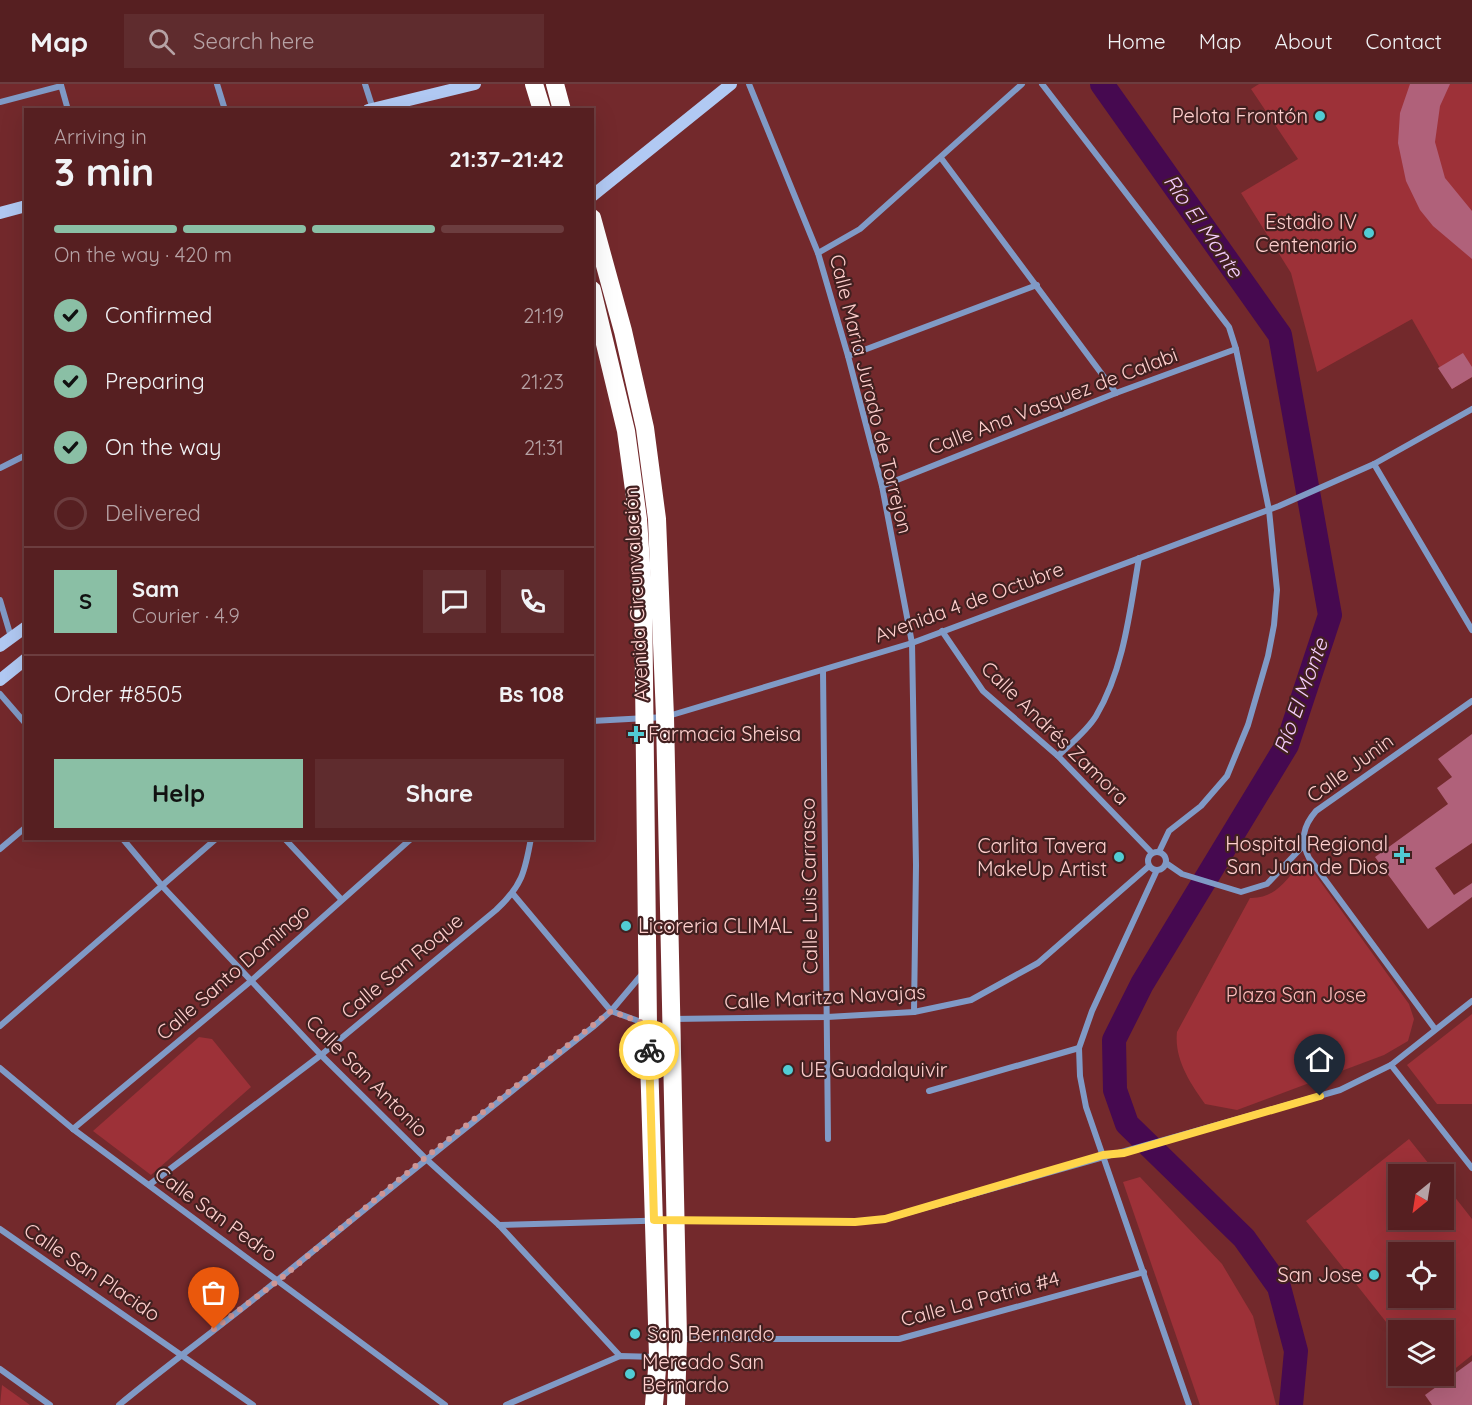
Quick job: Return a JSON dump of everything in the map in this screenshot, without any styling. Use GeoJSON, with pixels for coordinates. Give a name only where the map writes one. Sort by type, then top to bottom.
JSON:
{"type":"FeatureCollection","features":[{"type":"Feature","properties":{"kind":"highway"},"geometry":{"type":"LineString","coordinates":[[534,84],[541,108]]}},
{"type":"Feature","properties":{"kind":"highway"},"geometry":{"type":"LineString","coordinates":[[555,84],[561,108]]}},
{"type":"Feature","properties":{"kind":"highway","name":"Avenida Circunvalación"},"geometry":{"type":"LineString","coordinates":[[594,225],[623,330],[645,428],[657,519],[665,717],[676,1220],[678,1339],[676,1405]]}},
{"type":"Feature","properties":{"kind":"highway","name":"Avenida Circunvalación"},"geometry":{"type":"LineString","coordinates":[[594,298],[626,431],[638,519],[645,719],[648,1025],[658,1357],[654,1405]]}},
{"type":"Feature","properties":{"kind":"street"},"geometry":{"type":"LineString","coordinates":[[217,84],[224,108]]}},
{"type":"Feature","properties":{"kind":"street"},"geometry":{"type":"LineString","coordinates":[[365,84],[371,108]]}},
{"type":"Feature","properties":{"kind":"street"},"geometry":{"type":"LineString","coordinates":[[375,108],[475,84]]}},
{"type":"Feature","properties":{"kind":"street"},"geometry":{"type":"LineString","coordinates":[[594,194],[731,84]]}},
{"type":"Feature","properties":{"kind":"street","name":"Calle Maria Jurado de Torrejon"},"geometry":{"type":"LineString","coordinates":[[749,84],[818,253],[882,486],[912,643],[916,865],[914,1012]]}},
{"type":"Feature","properties":{"kind":"street"},"geometry":{"type":"LineString","coordinates":[[818,253],[860,229],[1022,84]]}},
{"type":"Feature","properties":{"kind":"street"},"geometry":{"type":"LineString","coordinates":[[1042,84],[1229,327],[1236,349],[1269,510],[1277,590],[1274,625],[1268,656],[1248,725],[1227,776],[1201,806],[1169,831],[1156,853],[1147,861],[1149,866],[1157,870]]}},
{"type":"Feature","properties":{"kind":"street"},"geometry":{"type":"LineString","coordinates":[[0,102],[61,85],[67,108]]}},
{"type":"Feature","properties":{"kind":"street"},"geometry":{"type":"LineString","coordinates":[[941,158],[1116,393]]}},
{"type":"Feature","properties":{"kind":"street"},"geometry":{"type":"LineString","coordinates":[[0,213],[24,207]]}},
{"type":"Feature","properties":{"kind":"street"},"geometry":{"type":"LineString","coordinates":[[848,356],[1037,285]]}},
{"type":"Feature","properties":{"kind":"street","name":"Calle Ana Vasquez de Calabi"},"geometry":{"type":"LineString","coordinates":[[882,486],[1116,393],[1236,349]]}},
{"type":"Feature","properties":{"kind":"street","name":"Avenida 4 de Octubre"},"geometry":{"type":"LineString","coordinates":[[665,717],[912,643],[1269,510],[1374,464],[1472,409]]}},
{"type":"Feature","properties":{"kind":"street"},"geometry":{"type":"LineString","coordinates":[[0,468],[24,455]]}},
{"type":"Feature","properties":{"kind":"street"},"geometry":{"type":"LineString","coordinates":[[1374,464],[1472,630]]}},
{"type":"Feature","properties":{"kind":"street"},"geometry":{"type":"LineString","coordinates":[[1058,756],[1095,718],[1102,705],[1124,640],[1139,558]]}},
{"type":"Feature","properties":{"kind":"street"},"geometry":{"type":"LineString","coordinates":[[0,600],[11,638]]}},
{"type":"Feature","properties":{"kind":"street"},"geometry":{"type":"LineString","coordinates":[[0,646],[24,628]]}},
{"type":"Feature","properties":{"kind":"street","name":"Calle Andrés Zamora"},"geometry":{"type":"LineString","coordinates":[[942,631],[982,691],[1058,756],[1156,853]]}},
{"type":"Feature","properties":{"kind":"street"},"geometry":{"type":"LineString","coordinates":[[0,680],[24,661]]}},
{"type":"Feature","properties":{"kind":"street","name":"Calle Luis Carrasco"},"geometry":{"type":"LineString","coordinates":[[823,670],[828,1139]]}},
{"type":"Feature","properties":{"kind":"street"},"geometry":{"type":"LineString","coordinates":[[0,694],[24,722]]}},
{"type":"Feature","properties":{"kind":"street","name":"Calle Junin"},"geometry":{"type":"LineString","coordinates":[[1303,846],[1304,830],[1316,811],[1472,701]]}},
{"type":"Feature","properties":{"kind":"street"},"geometry":{"type":"LineString","coordinates":[[594,721],[665,717]]}},
{"type":"Feature","properties":{"kind":"street"},"geometry":{"type":"LineString","coordinates":[[0,849],[24,829]]}},
{"type":"Feature","properties":{"kind":"street","name":"Calle San Antonio"},"geometry":{"type":"LineString","coordinates":[[124,840],[163,887],[321,1055],[425,1158],[499,1225],[620,1356]]}},
{"type":"Feature","properties":{"kind":"street"},"geometry":{"type":"LineString","coordinates":[[0,1026],[215,840]]}},
{"type":"Feature","properties":{"kind":"street"},"geometry":{"type":"LineString","coordinates":[[286,840],[341,899]]}},
{"type":"Feature","properties":{"kind":"street","name":"Calle Santo Domingo"},"geometry":{"type":"LineString","coordinates":[[73,1129],[251,981],[410,840]]}},
{"type":"Feature","properties":{"kind":"street","name":"Calle San Roque"},"geometry":{"type":"LineString","coordinates":[[149,1185],[321,1055],[513,894],[525,873],[531,840]]}},
{"type":"Feature","properties":{"kind":"street"},"geometry":{"type":"LineString","coordinates":[[1156,853],[1165,857],[1166,863],[1182,874],[1241,892],[1267,884],[1303,846],[1309,858],[1435,1029]]}},
{"type":"Feature","properties":{"kind":"street"},"geometry":{"type":"LineString","coordinates":[[1166,863],[1157,870],[1092,1011],[1079,1048],[1080,1076],[1086,1107],[1189,1405]]}},
{"type":"Feature","properties":{"kind":"street","name":"Calle Maritza Navajas"},"geometry":{"type":"LineString","coordinates":[[671,1019],[827,1017],[914,1012],[971,1000],[1038,963],[1149,866]]}},
{"type":"Feature","properties":{"kind":"street"},"geometry":{"type":"LineString","coordinates":[[513,894],[611,1011],[648,1025]]}},
{"type":"Feature","properties":{"kind":"street"},"geometry":{"type":"LineString","coordinates":[[119,1405],[181,1353],[279,1280],[425,1158],[611,1011],[647,968]]}},
{"type":"Feature","properties":{"kind":"street"},"geometry":{"type":"LineString","coordinates":[[499,1225],[654,1220],[855,1222],[885,1219],[1103,1155],[1124,1153],[1340,1090],[1391,1065],[1472,1001]]}},
{"type":"Feature","properties":{"kind":"street"},"geometry":{"type":"LineString","coordinates":[[929,1091],[1079,1048]]}},
{"type":"Feature","properties":{"kind":"street"},"geometry":{"type":"LineString","coordinates":[[1391,1065],[1472,1168]]}},
{"type":"Feature","properties":{"kind":"street","name":"Calle San Pedro"},"geometry":{"type":"LineString","coordinates":[[0,1068],[73,1129],[445,1405]]}},
{"type":"Feature","properties":{"kind":"street","name":"Calle San Placido"},"geometry":{"type":"LineString","coordinates":[[0,1230],[181,1353],[253,1405]]}},
{"type":"Feature","properties":{"kind":"street","name":"Calle La Patria #4"},"geometry":{"type":"LineString","coordinates":[[678,1339],[899,1339],[1144,1272]]}},
{"type":"Feature","properties":{"kind":"street"},"geometry":{"type":"LineString","coordinates":[[506,1405],[620,1356],[658,1357]]}},
{"type":"Feature","properties":{"kind":"street"},"geometry":{"type":"LineString","coordinates":[[0,1369],[50,1405]]}},
{"type":"Feature","properties":{"kind":"green space","name":"Estadio IV Centenario"},"geometry":{"type":"Polygon","coordinates":[[[1259,84],[1472,84],[1472,377],[1452,389],[1412,319],[1317,372],[1291,273],[1241,193],[1298,159],[1251,89],[1259,84]]]}},
{"type":"Feature","properties":{"kind":"green space","name":"Plaza San Jose"},"geometry":{"type":"Polygon","coordinates":[[[1304,859],[1409,1004],[1414,1019],[1408,1041],[1384,1055],[1237,1110],[1205,1104],[1181,1061],[1177,1032],[1250,898],[1268,895],[1275,891],[1304,859]]]}},
{"type":"Feature","properties":{"kind":"green space"},"geometry":{"type":"Polygon","coordinates":[[[1472,1014],[1472,1104],[1437,1104],[1407,1065],[1472,1014]]]}},
{"type":"Feature","properties":{"kind":"green space"},"geometry":{"type":"Polygon","coordinates":[[[199,1037],[212,1039],[251,1087],[151,1175],[93,1131],[199,1037]]]}},
{"type":"Feature","properties":{"kind":"green space","name":"San Jose"},"geometry":{"type":"Polygon","coordinates":[[[1409,1139],[1429,1164],[1388,1164],[1388,1230],[1454,1230],[1454,1196],[1472,1219],[1472,1355],[1454,1370],[1454,1320],[1388,1320],[1388,1324],[1306,1221],[1409,1139]]]}},
{"type":"Feature","properties":{"kind":"green space"},"geometry":{"type":"Polygon","coordinates":[[[1140,1177],[1222,1264],[1253,1316],[1276,1405],[1200,1405],[1123,1182],[1140,1177]]]}},
{"type":"Feature","properties":{"kind":"green space"},"geometry":{"type":"Polygon","coordinates":[[[2,1385],[30,1405],[0,1405],[2,1385]]]}},
{"type":"Feature","properties":{"kind":"building"},"geometry":{"type":"Polygon","coordinates":[[[1410,84],[1450,84],[1440,106],[1435,142],[1445,178],[1472,211],[1472,259],[1433,226],[1420,210],[1406,181],[1398,143],[1400,113],[1410,84]]]}},
{"type":"Feature","properties":{"kind":"building"},"geometry":{"type":"Polygon","coordinates":[[[1463,353],[1472,367],[1472,377],[1452,389],[1438,368],[1463,353]]]}},
{"type":"Feature","properties":{"kind":"building"},"geometry":{"type":"Polygon","coordinates":[[[1472,734],[1472,843],[1435,868],[1454,895],[1472,883],[1472,897],[1428,929],[1375,857],[1448,804],[1437,788],[1452,777],[1438,759],[1472,734]]]}},
{"type":"Feature","properties":{"kind":"building"},"geometry":{"type":"Polygon","coordinates":[[[1472,1361],[1472,1405],[1432,1405],[1425,1395],[1437,1386],[1454,1386],[1454,1374],[1472,1361]]]}},
{"type":"Feature","properties":{"kind":"waterway","name":"Río El Monte"},"geometry":{"type":"LineString","coordinates":[[1102,84],[1280,335],[1330,615],[1287,745],[1142,984],[1114,1040],[1115,1090],[1127,1124],[1244,1238],[1279,1287],[1296,1351],[1291,1405]]}},
{"type":"Feature","properties":{"kind":"way so far"},"geometry":{"type":"LineString","coordinates":[[214,1329],[279,1280],[425,1158],[611,1011],[648,1025],[649,1050]]}},
{"type":"Feature","properties":{"kind":"place","name":"Pelota Frontón"},"geometry":{"type":"Point","coordinates":[1320,116]}},
{"type":"Feature","properties":{"kind":"place","name":"Estadio IV Centenario"},"geometry":{"type":"Point","coordinates":[1369,233]}},
{"type":"Feature","properties":{"kind":"place","name":"Farmacia Sheisa"},"geometry":{"type":"Point","coordinates":[636,734]}},
{"type":"Feature","properties":{"kind":"place","name":"Hospital Regional San Juan de Dios"},"geometry":{"type":"Point","coordinates":[1402,855]}},
{"type":"Feature","properties":{"kind":"place","name":"Carlita Tavera MakeUp Artist"},"geometry":{"type":"Point","coordinates":[1119,857]}},
{"type":"Feature","properties":{"kind":"place","name":"Licoreria CLIMAL"},"geometry":{"type":"Point","coordinates":[626,926]}},
{"type":"Feature","properties":{"kind":"place","name":"UE Guadalquivir"},"geometry":{"type":"Point","coordinates":[788,1070]}},
{"type":"Feature","properties":{"kind":"place","name":"San Jose"},"geometry":{"type":"Point","coordinates":[1374,1275]}},
{"type":"Feature","properties":{"kind":"place","name":"San Bernardo"},"geometry":{"type":"Point","coordinates":[635,1334]}},
{"type":"Feature","properties":{"kind":"place","name":"Mercado San Bernardo"},"geometry":{"type":"Point","coordinates":[630,1374]}},
{"type":"Feature","properties":{"kind":"route"},"geometry":{"type":"LineString","coordinates":[[649,1050],[654,1220],[855,1222],[885,1219],[1103,1155],[1124,1153],[1320,1096]]}}]}
